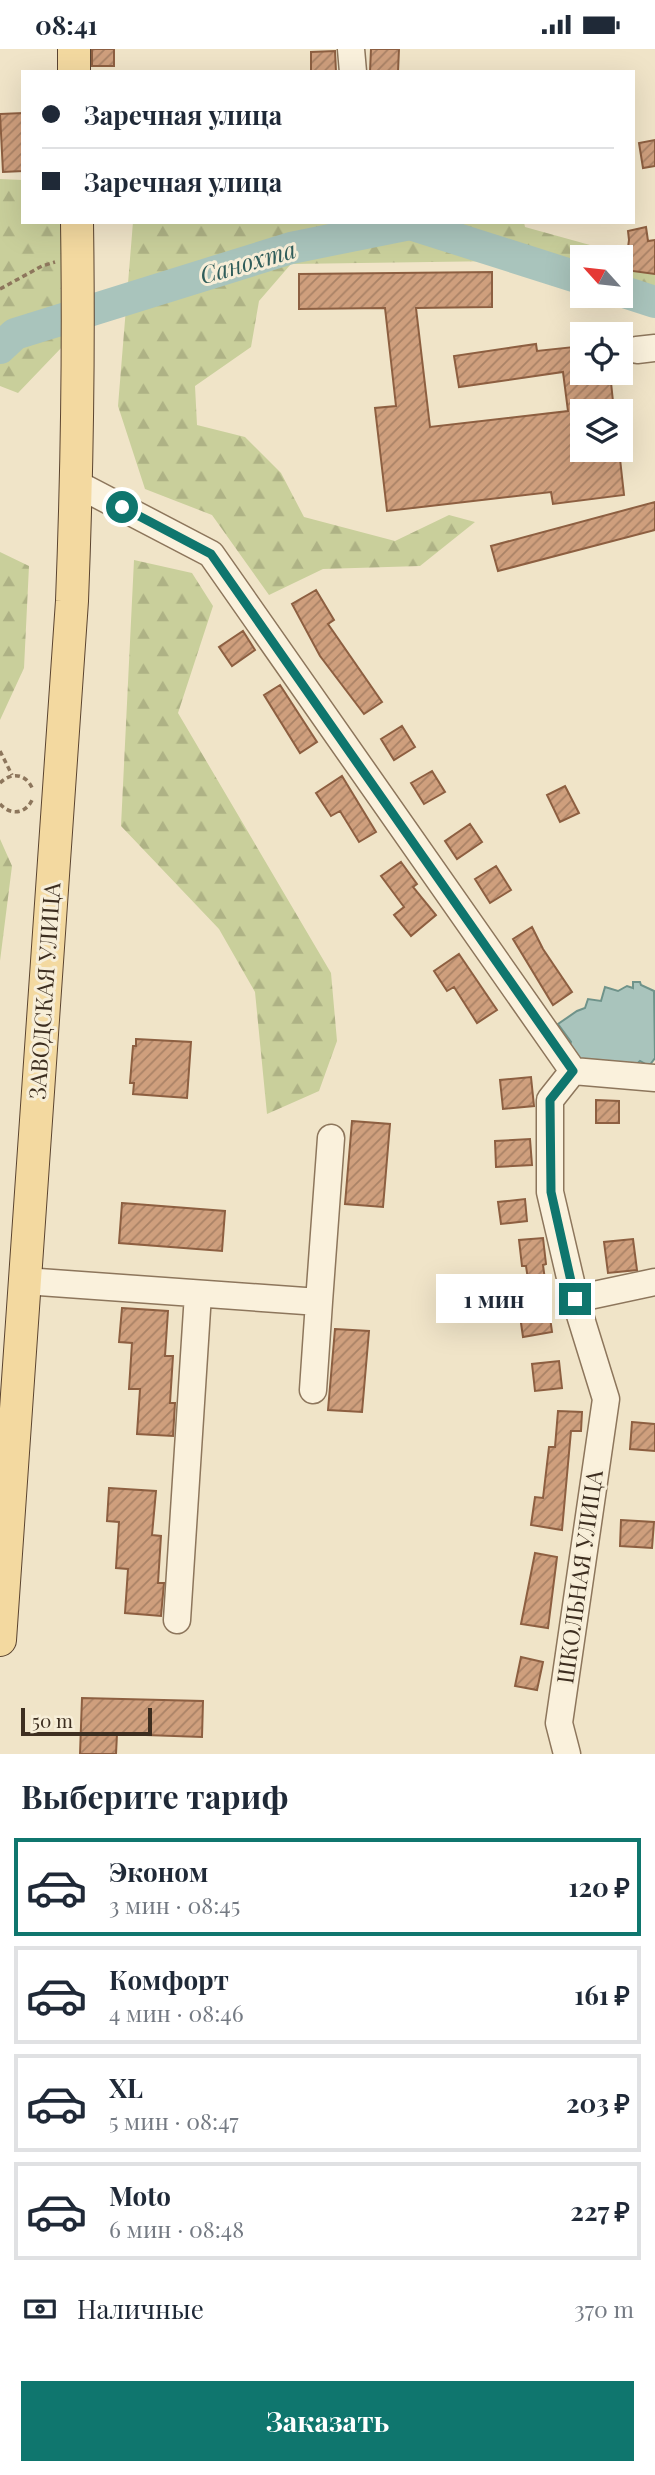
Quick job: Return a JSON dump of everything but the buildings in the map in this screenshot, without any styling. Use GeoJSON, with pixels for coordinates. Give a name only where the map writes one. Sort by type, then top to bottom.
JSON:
{"type":"FeatureCollection","features":[{"type":"Feature","properties":{"kind":"main road"},"geometry":{"type":"LineString","coordinates":[[74,49],[74,70]]}},
{"type":"Feature","properties":{"kind":"main road","name":"ЗАВОДСКАЯ УЛИЦА"},"geometry":{"type":"LineString","coordinates":[[1,1622],[4,1528],[25,1282],[71,614],[77,484],[77,224]]}},
{"type":"Feature","properties":{"kind":"street"},"geometry":{"type":"LineString","coordinates":[[351,49],[353,70]]}},
{"type":"Feature","properties":{"kind":"street"},"geometry":{"type":"LineString","coordinates":[[77,484],[211,554],[573,1071]]}},
{"type":"Feature","properties":{"kind":"street"},"geometry":{"type":"LineString","coordinates":[[573,1071],[655,1078]]}},
{"type":"Feature","properties":{"kind":"street"},"geometry":{"type":"LineString","coordinates":[[573,1071],[550,1100],[550,1178],[575,1299],[655,1282]]}},
{"type":"Feature","properties":{"kind":"street"},"geometry":{"type":"LineString","coordinates":[[313,1390],[331,1138]]}},
{"type":"Feature","properties":{"kind":"street"},"geometry":{"type":"LineString","coordinates":[[25,1282],[319,1302]]}},
{"type":"Feature","properties":{"kind":"street"},"geometry":{"type":"LineString","coordinates":[[177,1620],[198,1294]]}},
{"type":"Feature","properties":{"kind":"street","name":"ШКОЛЬНАЯ УЛИЦА"},"geometry":{"type":"LineString","coordinates":[[567,1754],[559,1723],[606,1399],[575,1299]]}},
{"type":"Feature","properties":{"kind":"path"},"geometry":{"type":"LineString","coordinates":[[0,289],[42,266],[78,263]]}},
{"type":"Feature","properties":{"kind":"path"},"geometry":{"type":"LineString","coordinates":[[0,751],[12,775]]}},
{"type":"Feature","properties":{"kind":"path"},"geometry":{"type":"LineString","coordinates":[[0,783],[12,775],[24,777],[32,787],[33,799],[26,809],[20,812],[8,811],[0,804]]}},
{"type":"Feature","properties":{"kind":"green space"},"geometry":{"type":"Polygon","coordinates":[[[0,179],[21,180],[21,224],[66,224],[63,346],[18,393],[0,386],[0,179]]]}},
{"type":"Feature","properties":{"kind":"green space"},"geometry":{"type":"Polygon","coordinates":[[[133,224],[524,224],[525,227],[590,245],[570,245],[570,284],[500,261],[291,264],[259,301],[251,347],[195,386],[197,425],[245,437],[281,473],[304,517],[395,541],[449,515],[475,522],[420,566],[323,569],[269,595],[212,515],[145,489],[118,406],[133,224]]]}},
{"type":"Feature","properties":{"kind":"green space"},"geometry":{"type":"Polygon","coordinates":[[[634,257],[655,263],[655,311],[634,304],[634,257]]]}},
{"type":"Feature","properties":{"kind":"green space"},"geometry":{"type":"Polygon","coordinates":[[[0,552],[29,566],[24,668],[0,720],[0,552]]]}},
{"type":"Feature","properties":{"kind":"green space"},"geometry":{"type":"Polygon","coordinates":[[[134,560],[192,573],[213,606],[178,713],[331,973],[337,1041],[319,1091],[267,1114],[255,992],[219,929],[121,826],[134,560]]]}},
{"type":"Feature","properties":{"kind":"green space"},"geometry":{"type":"Polygon","coordinates":[[[0,839],[12,866],[0,961],[0,839]]]}},
{"type":"Feature","properties":{"kind":"water"},"geometry":{"type":"Polygon","coordinates":[[[633,982],[640,982],[654,991],[655,1058],[649,1066],[640,1061],[632,1068],[581,1066],[568,1049],[571,1042],[558,1024],[585,1008],[588,999],[601,1001],[605,987],[618,991],[627,986],[633,988],[633,982]]]}},
{"type":"Feature","properties":{"kind":"waterway","name":"Санохта"},"geometry":{"type":"LineString","coordinates":[[0,348],[15,334],[291,248],[410,224],[570,275]]}},
{"type":"Feature","properties":{"kind":"waterway","name":"Санохта"},"geometry":{"type":"LineString","coordinates":[[634,295],[655,302]]}},
{"type":"Feature","properties":{"kind":"route"},"geometry":{"type":"LineString","coordinates":[[122,507],[211,554],[573,1071],[550,1100],[551,1192],[575,1299]]}}]}
